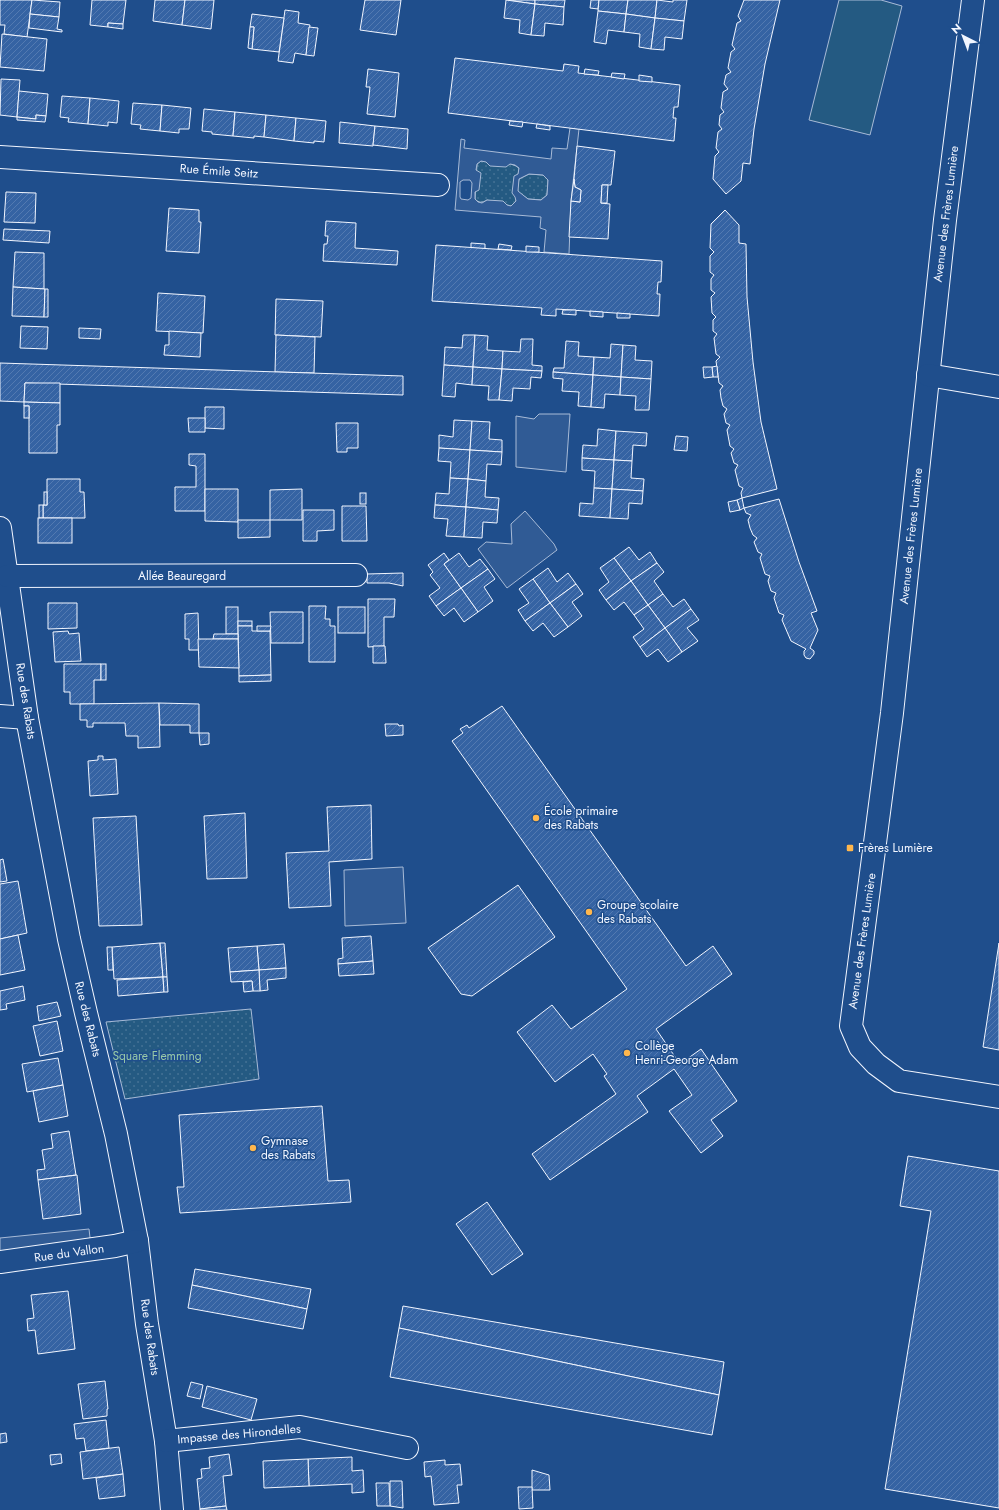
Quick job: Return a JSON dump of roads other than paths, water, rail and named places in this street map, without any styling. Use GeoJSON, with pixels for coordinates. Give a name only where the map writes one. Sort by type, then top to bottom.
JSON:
{"type":"FeatureCollection","features":[{"type":"Feature","properties":{"kind":"street","name":"Avenue des Frères Lumière"},"geometry":{"type":"LineString","coordinates":[[973,0],[945,220],[892,713],[851,1026],[860,1047],[876,1064],[899,1081],[999,1096]]}},
{"type":"Feature","properties":{"kind":"street","name":"Rue Émile Seitz"},"geometry":{"type":"LineString","coordinates":[[0,157],[438,185]]}},
{"type":"Feature","properties":{"kind":"street"},"geometry":{"type":"LineString","coordinates":[[928,376],[999,387]]}},
{"type":"Feature","properties":{"kind":"street","name":"Rue des Rabats"},"geometry":{"type":"LineString","coordinates":[[0,528],[27,718],[69,939],[116,1134],[137,1241],[147,1324],[166,1441],[172,1510]]}},
{"type":"Feature","properties":{"kind":"street","name":"Allée Beauregard"},"geometry":{"type":"LineString","coordinates":[[7,576],[356,575]]}},
{"type":"Feature","properties":{"kind":"street"},"geometry":{"type":"LineString","coordinates":[[0,716],[27,718]]}},
{"type":"Feature","properties":{"kind":"street","name":"Rue du Vallon"},"geometry":{"type":"LineString","coordinates":[[0,1262],[115,1246],[137,1241]]}},
{"type":"Feature","properties":{"kind":"street","name":"Impasse des Hirondelles"},"geometry":{"type":"LineString","coordinates":[[166,1441],[300,1427],[407,1448]]}},
{"type":"Feature","properties":{"kind":"place","name":"École primaire des Rabats"},"geometry":{"type":"Point","coordinates":[536,818]}},
{"type":"Feature","properties":{"kind":"place","name":"Frères Lumière"},"geometry":{"type":"Point","coordinates":[850,848]}},
{"type":"Feature","properties":{"kind":"place","name":"Groupe scolaire des Rabats"},"geometry":{"type":"Point","coordinates":[589,912]}},
{"type":"Feature","properties":{"kind":"place","name":"Collège Henri-George Adam"},"geometry":{"type":"Point","coordinates":[627,1053]}},
{"type":"Feature","properties":{"kind":"place","name":"Gymnase des Rabats"},"geometry":{"type":"Point","coordinates":[253,1148]}},
{"type":"Feature","properties":{"kind":"park label","name":"Square Flemming"},"geometry":{"type":"Point","coordinates":[157,1056]}}]}
